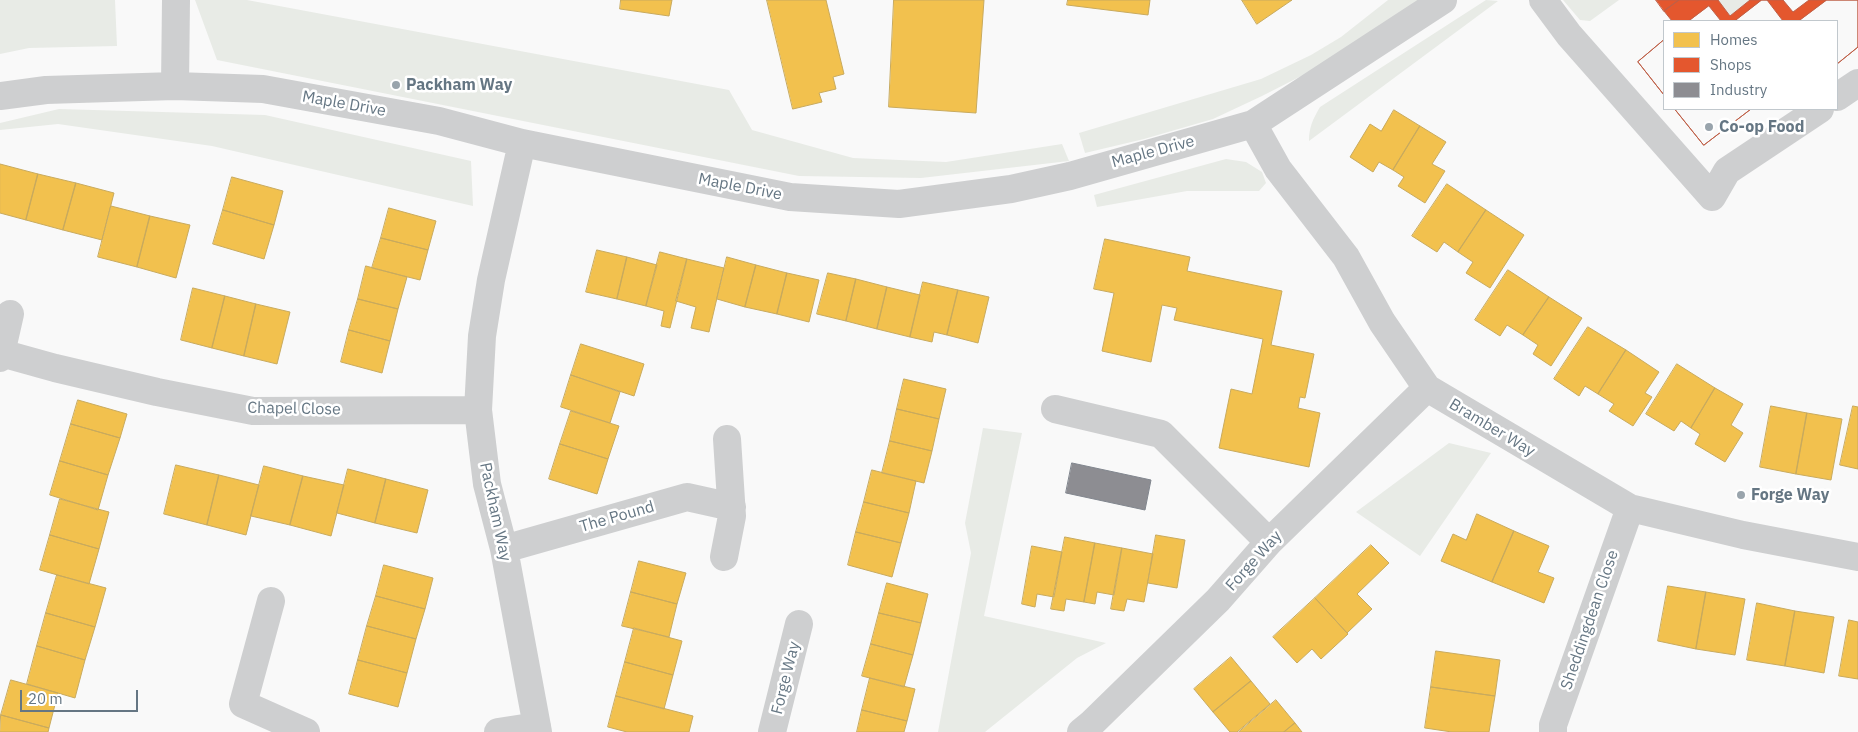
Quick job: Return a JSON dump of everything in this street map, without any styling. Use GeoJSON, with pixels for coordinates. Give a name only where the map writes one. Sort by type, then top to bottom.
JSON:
{"type":"FeatureCollection","features":[{"type":"Feature","properties":{"kind":"street"},"geometry":{"type":"LineString","coordinates":[[175,86],[176,0]]}},
{"type":"Feature","properties":{"kind":"street","name":"Maple Drive"},"geometry":{"type":"LineString","coordinates":[[0,96],[46,90],[175,86],[263,89],[439,120],[522,143],[790,197],[899,204],[1011,189],[1253,124],[1444,0]]}},
{"type":"Feature","properties":{"kind":"street"},"geometry":{"type":"LineString","coordinates":[[1543,0],[1569,35],[1712,197],[1727,171],[1818,110]]}},
{"type":"Feature","properties":{"kind":"street"},"geometry":{"type":"LineString","coordinates":[[1838,97],[1858,83]]}},
{"type":"Feature","properties":{"kind":"street","name":"Bramber Way"},"geometry":{"type":"LineString","coordinates":[[1253,124],[1278,169],[1346,258],[1382,322],[1427,388],[1630,508],[1743,535],[1858,556]]}},
{"type":"Feature","properties":{"kind":"street","name":"Packham Way"},"geometry":{"type":"LineString","coordinates":[[522,143],[491,280],[482,336],[478,410],[487,484],[504,549],[538,729]]}},
{"type":"Feature","properties":{"kind":"street"},"geometry":{"type":"LineString","coordinates":[[1,356],[10,314]]}},
{"type":"Feature","properties":{"kind":"street","name":"Chapel Close"},"geometry":{"type":"LineString","coordinates":[[1,356],[166,394],[253,411],[478,410]]}},
{"type":"Feature","properties":{"kind":"street","name":"Forge Way"},"geometry":{"type":"LineString","coordinates":[[1090,729],[1218,600],[1269,542],[1427,388]]}},
{"type":"Feature","properties":{"kind":"street"},"geometry":{"type":"LineString","coordinates":[[1055,409],[1160,434],[1269,542]]}},
{"type":"Feature","properties":{"kind":"street"},"geometry":{"type":"LineString","coordinates":[[724,557],[732,516],[726,439]]}},
{"type":"Feature","properties":{"kind":"street","name":"The Pound"},"geometry":{"type":"LineString","coordinates":[[504,549],[687,497],[732,507]]}},
{"type":"Feature","properties":{"kind":"street","name":"Sheddingdean Close"},"geometry":{"type":"LineString","coordinates":[[1553,732],[1553,725],[1630,508]]}},
{"type":"Feature","properties":{"kind":"street"},"geometry":{"type":"LineString","coordinates":[[271,601],[243,704],[306,732]]}},
{"type":"Feature","properties":{"kind":"street","name":"Forge Way"},"geometry":{"type":"LineString","coordinates":[[772,732],[799,624]]}},
{"type":"Feature","properties":{"kind":"street"},"geometry":{"type":"LineString","coordinates":[[498,732],[538,729]]}},
{"type":"Feature","properties":{"kind":"shaded area"},"geometry":{"type":"Polygon","coordinates":[[[0,0],[115,0],[117,46],[29,48],[0,54],[0,0]]]}},
{"type":"Feature","properties":{"kind":"shaded area"},"geometry":{"type":"Polygon","coordinates":[[[195,0],[247,0],[729,90],[752,130],[853,158],[946,162],[1062,144],[1069,161],[921,178],[799,176],[217,60],[195,0]]]}},
{"type":"Feature","properties":{"kind":"shaded area"},"geometry":{"type":"Polygon","coordinates":[[[1388,0],[1422,0],[1319,67],[1213,119],[1144,139],[1085,153],[1079,133],[1261,79],[1311,55],[1341,37],[1388,0]]]}},
{"type":"Feature","properties":{"kind":"shaded area"},"geometry":{"type":"Polygon","coordinates":[[[1486,0],[1498,1],[1309,141],[1312,123],[1320,107],[1486,0]]]}},
{"type":"Feature","properties":{"kind":"shaded area"},"geometry":{"type":"Polygon","coordinates":[[[1563,0],[1619,0],[1590,21],[1580,20],[1563,0]]]}},
{"type":"Feature","properties":{"kind":"shaded area"},"geometry":{"type":"Polygon","coordinates":[[[1718,0],[1750,0],[1730,16],[1718,0]]]}},
{"type":"Feature","properties":{"kind":"shaded area"},"geometry":{"type":"Polygon","coordinates":[[[59,109],[265,115],[471,161],[473,206],[212,146],[58,124],[0,130],[0,123],[59,109]]]}},
{"type":"Feature","properties":{"kind":"shaded area"},"geometry":{"type":"Polygon","coordinates":[[[1226,159],[1246,162],[1262,172],[1266,183],[1259,191],[1187,191],[1097,207],[1094,195],[1226,159]]]}},
{"type":"Feature","properties":{"kind":"shaded area"},"geometry":{"type":"Polygon","coordinates":[[[983,428],[1022,433],[984,616],[1106,643],[1077,658],[985,732],[938,732],[971,553],[965,523],[983,428]]]}},
{"type":"Feature","properties":{"kind":"shaded area"},"geometry":{"type":"Polygon","coordinates":[[[1449,443],[1491,453],[1420,556],[1356,512],[1449,443]]]}},
{"type":"Feature","properties":{"kind":"building: Homes"},"geometry":{"type":"Polygon","coordinates":[[[621,0],[672,0],[669,16],[620,9],[621,0]]]}},
{"type":"Feature","properties":{"kind":"building: Homes"},"geometry":{"type":"Polygon","coordinates":[[[767,0],[826,0],[844,74],[833,77],[836,89],[819,93],[822,102],[793,109],[767,0]]]}},
{"type":"Feature","properties":{"kind":"building: Homes"},"geometry":{"type":"Polygon","coordinates":[[[894,0],[984,0],[976,113],[889,107],[894,0]]]}},
{"type":"Feature","properties":{"kind":"building: Homes"},"geometry":{"type":"Polygon","coordinates":[[[1068,0],[1150,0],[1148,15],[1067,5],[1068,0]]]}},
{"type":"Feature","properties":{"kind":"building: Homes"},"geometry":{"type":"Polygon","coordinates":[[[1242,0],[1292,0],[1257,24],[1242,0]]]}},
{"type":"Feature","properties":{"kind":"building: Homes"},"geometry":{"type":"Polygon","coordinates":[[[1394,110],[1420,126],[1393,170],[1379,162],[1373,172],[1350,157],[1370,124],[1381,131],[1394,110]]]}},
{"type":"Feature","properties":{"kind":"building: Homes"},"geometry":{"type":"Polygon","coordinates":[[[1420,126],[1446,142],[1432,164],[1445,171],[1425,203],[1398,186],[1404,177],[1393,170],[1420,126]]]}},
{"type":"Feature","properties":{"kind":"building: Homes"},"geometry":{"type":"Polygon","coordinates":[[[0,164],[38,174],[26,220],[0,213],[0,164]]]}},
{"type":"Feature","properties":{"kind":"building: Homes"},"geometry":{"type":"Polygon","coordinates":[[[38,174],[76,183],[63,230],[26,220],[38,174]]]}},
{"type":"Feature","properties":{"kind":"building: Homes"},"geometry":{"type":"Polygon","coordinates":[[[232,177],[283,191],[274,225],[223,210],[232,177]]]}},
{"type":"Feature","properties":{"kind":"building: Homes"},"geometry":{"type":"Polygon","coordinates":[[[76,183],[114,193],[102,240],[63,230],[76,183]]]}},
{"type":"Feature","properties":{"kind":"building: Homes"},"geometry":{"type":"Polygon","coordinates":[[[1447,184],[1486,210],[1458,252],[1444,242],[1437,252],[1412,236],[1447,184]]]}},
{"type":"Feature","properties":{"kind":"building: Homes"},"geometry":{"type":"Polygon","coordinates":[[[111,206],[150,216],[137,267],[98,257],[111,206]]]}},
{"type":"Feature","properties":{"kind":"building: Homes"},"geometry":{"type":"Polygon","coordinates":[[[389,208],[436,221],[428,250],[381,238],[389,208]]]}},
{"type":"Feature","properties":{"kind":"building: Homes"},"geometry":{"type":"Polygon","coordinates":[[[223,210],[274,225],[264,259],[213,244],[223,210]]]}},
{"type":"Feature","properties":{"kind":"building: Homes"},"geometry":{"type":"Polygon","coordinates":[[[1486,210],[1524,235],[1490,288],[1466,273],[1473,262],[1458,252],[1486,210]]]}},
{"type":"Feature","properties":{"kind":"building: Homes"},"geometry":{"type":"Polygon","coordinates":[[[150,216],[190,225],[176,278],[137,267],[150,216]]]}},
{"type":"Feature","properties":{"kind":"building: Homes"},"geometry":{"type":"Polygon","coordinates":[[[381,238],[428,250],[420,280],[372,268],[381,238]]]}},
{"type":"Feature","properties":{"kind":"building: Homes"},"geometry":{"type":"Polygon","coordinates":[[[1105,239],[1190,257],[1187,271],[1282,291],[1271,345],[1314,354],[1305,398],[1300,397],[1298,408],[1320,413],[1309,467],[1219,448],[1231,389],[1252,394],[1263,339],[1174,320],[1177,308],[1162,305],[1151,362],[1102,351],[1114,293],[1094,289],[1105,239]]]}},
{"type":"Feature","properties":{"kind":"building: Homes"},"geometry":{"type":"Polygon","coordinates":[[[597,250],[627,257],[617,299],[586,292],[597,250]]]}},
{"type":"Feature","properties":{"kind":"building: Homes"},"geometry":{"type":"Polygon","coordinates":[[[660,252],[687,259],[670,328],[661,326],[664,311],[646,306],[660,252]]]}},
{"type":"Feature","properties":{"kind":"building: Homes"},"geometry":{"type":"Polygon","coordinates":[[[627,257],[657,265],[646,306],[617,299],[627,257]]]}},
{"type":"Feature","properties":{"kind":"building: Homes"},"geometry":{"type":"Polygon","coordinates":[[[727,257],[756,265],[745,307],[717,299],[727,257]]]}},
{"type":"Feature","properties":{"kind":"building: Homes"},"geometry":{"type":"Polygon","coordinates":[[[687,259],[724,268],[709,332],[691,328],[696,307],[676,301],[687,259]]]}},
{"type":"Feature","properties":{"kind":"building: Homes"},"geometry":{"type":"Polygon","coordinates":[[[756,265],[787,273],[777,314],[745,307],[756,265]]]}},
{"type":"Feature","properties":{"kind":"building: Homes"},"geometry":{"type":"Polygon","coordinates":[[[366,266],[407,277],[398,309],[358,299],[366,266]]]}},
{"type":"Feature","properties":{"kind":"building: Homes"},"geometry":{"type":"Polygon","coordinates":[[[1508,270],[1549,297],[1523,335],[1507,325],[1500,336],[1475,320],[1508,270]]]}},
{"type":"Feature","properties":{"kind":"building: Homes"},"geometry":{"type":"Polygon","coordinates":[[[787,273],[819,280],[809,322],[777,314],[787,273]]]}},
{"type":"Feature","properties":{"kind":"building: Homes"},"geometry":{"type":"Polygon","coordinates":[[[828,273],[856,279],[846,321],[817,314],[828,273]]]}},
{"type":"Feature","properties":{"kind":"building: Homes"},"geometry":{"type":"Polygon","coordinates":[[[856,279],[887,287],[877,329],[846,321],[856,279]]]}},
{"type":"Feature","properties":{"kind":"building: Homes"},"geometry":{"type":"Polygon","coordinates":[[[923,282],[958,290],[947,335],[934,332],[932,342],[910,337],[923,282]]]}},
{"type":"Feature","properties":{"kind":"building: Homes"},"geometry":{"type":"Polygon","coordinates":[[[887,287],[920,295],[910,337],[877,329],[887,287]]]}},
{"type":"Feature","properties":{"kind":"building: Homes"},"geometry":{"type":"Polygon","coordinates":[[[193,288],[225,296],[212,348],[181,340],[193,288]]]}},
{"type":"Feature","properties":{"kind":"building: Homes"},"geometry":{"type":"Polygon","coordinates":[[[958,290],[989,297],[978,343],[947,335],[958,290]]]}},
{"type":"Feature","properties":{"kind":"building: Homes"},"geometry":{"type":"Polygon","coordinates":[[[225,296],[256,304],[244,356],[212,348],[225,296]]]}},
{"type":"Feature","properties":{"kind":"building: Homes"},"geometry":{"type":"Polygon","coordinates":[[[1549,297],[1582,318],[1551,366],[1533,354],[1538,345],[1523,335],[1549,297]]]}},
{"type":"Feature","properties":{"kind":"building: Homes"},"geometry":{"type":"Polygon","coordinates":[[[358,299],[398,309],[390,341],[349,330],[358,299]]]}},
{"type":"Feature","properties":{"kind":"building: Homes"},"geometry":{"type":"Polygon","coordinates":[[[256,304],[290,312],[277,364],[244,356],[256,304]]]}},
{"type":"Feature","properties":{"kind":"building: Homes"},"geometry":{"type":"Polygon","coordinates":[[[1588,327],[1626,350],[1598,394],[1585,386],[1579,396],[1554,379],[1588,327]]]}},
{"type":"Feature","properties":{"kind":"building: Homes"},"geometry":{"type":"Polygon","coordinates":[[[349,330],[390,341],[382,373],[341,362],[349,330]]]}},
{"type":"Feature","properties":{"kind":"building: Homes"},"geometry":{"type":"Polygon","coordinates":[[[581,344],[644,364],[634,396],[571,375],[581,344]]]}},
{"type":"Feature","properties":{"kind":"building: Homes"},"geometry":{"type":"Polygon","coordinates":[[[1626,350],[1659,372],[1645,393],[1652,397],[1633,426],[1609,411],[1614,404],[1598,394],[1626,350]]]}},
{"type":"Feature","properties":{"kind":"building: Homes"},"geometry":{"type":"Polygon","coordinates":[[[1677,364],[1715,388],[1691,428],[1681,421],[1674,431],[1646,414],[1677,364]]]}},
{"type":"Feature","properties":{"kind":"building: Homes"},"geometry":{"type":"Polygon","coordinates":[[[571,375],[620,392],[610,423],[561,407],[571,375]]]}},
{"type":"Feature","properties":{"kind":"building: Homes"},"geometry":{"type":"Polygon","coordinates":[[[904,379],[946,389],[939,419],[897,409],[904,379]]]}},
{"type":"Feature","properties":{"kind":"building: Homes"},"geometry":{"type":"Polygon","coordinates":[[[1715,388],[1743,404],[1731,425],[1743,433],[1725,462],[1695,444],[1700,434],[1691,428],[1715,388]]]}},
{"type":"Feature","properties":{"kind":"building: Homes"},"geometry":{"type":"Polygon","coordinates":[[[78,400],[127,414],[120,438],[71,424],[78,400]]]}},
{"type":"Feature","properties":{"kind":"building: Homes"},"geometry":{"type":"Polygon","coordinates":[[[1771,406],[1807,413],[1796,474],[1760,467],[1771,406]]]}},
{"type":"Feature","properties":{"kind":"building: Homes"},"geometry":{"type":"Polygon","coordinates":[[[1853,406],[1858,407],[1858,469],[1840,465],[1853,406]]]}},
{"type":"Feature","properties":{"kind":"building: Homes"},"geometry":{"type":"Polygon","coordinates":[[[897,409],[939,419],[932,451],[890,441],[897,409]]]}},
{"type":"Feature","properties":{"kind":"building: Homes"},"geometry":{"type":"Polygon","coordinates":[[[571,411],[619,426],[608,459],[560,444],[571,411]]]}},
{"type":"Feature","properties":{"kind":"building: Homes"},"geometry":{"type":"Polygon","coordinates":[[[1807,413],[1842,419],[1831,480],[1796,474],[1807,413]]]}},
{"type":"Feature","properties":{"kind":"building: Homes"},"geometry":{"type":"Polygon","coordinates":[[[71,424],[120,438],[108,475],[60,461],[71,424]]]}},
{"type":"Feature","properties":{"kind":"building: Homes"},"geometry":{"type":"Polygon","coordinates":[[[890,441],[932,451],[924,483],[882,473],[890,441]]]}},
{"type":"Feature","properties":{"kind":"building: Homes"},"geometry":{"type":"Polygon","coordinates":[[[560,444],[608,459],[597,494],[549,479],[560,444]]]}},
{"type":"Feature","properties":{"kind":"building: Homes"},"geometry":{"type":"Polygon","coordinates":[[[60,461],[108,475],[98,510],[50,495],[60,461]]]}},
{"type":"Feature","properties":{"kind":"building: Homes"},"geometry":{"type":"Polygon","coordinates":[[[176,465],[219,475],[207,525],[164,514],[176,465]]]}},
{"type":"Feature","properties":{"kind":"building: Homes"},"geometry":{"type":"Polygon","coordinates":[[[264,466],[303,476],[290,525],[251,516],[264,466]]]}},
{"type":"Feature","properties":{"kind":"building: Homes"},"geometry":{"type":"Polygon","coordinates":[[[348,469],[386,479],[375,523],[337,513],[348,469]]]}},
{"type":"Feature","properties":{"kind":"building: Homes"},"geometry":{"type":"Polygon","coordinates":[[[872,470],[916,481],[909,513],[864,502],[872,470]]]}},
{"type":"Feature","properties":{"kind":"building: Homes"},"geometry":{"type":"Polygon","coordinates":[[[219,475],[259,485],[246,535],[207,525],[219,475]]]}},
{"type":"Feature","properties":{"kind":"building: Homes"},"geometry":{"type":"Polygon","coordinates":[[[303,476],[344,485],[331,536],[290,525],[303,476]]]}},
{"type":"Feature","properties":{"kind":"building: Homes"},"geometry":{"type":"Polygon","coordinates":[[[386,479],[428,490],[417,533],[375,523],[386,479]]]}},
{"type":"Feature","properties":{"kind":"building: Homes"},"geometry":{"type":"Polygon","coordinates":[[[60,499],[109,512],[99,549],[50,535],[60,499]]]}},
{"type":"Feature","properties":{"kind":"building: Homes"},"geometry":{"type":"Polygon","coordinates":[[[864,502],[909,513],[901,543],[856,532],[864,502]]]}},
{"type":"Feature","properties":{"kind":"building: Homes"},"geometry":{"type":"Polygon","coordinates":[[[1477,514],[1514,531],[1492,582],[1441,561],[1453,534],[1466,540],[1477,514]]]}},
{"type":"Feature","properties":{"kind":"building: Homes"},"geometry":{"type":"Polygon","coordinates":[[[1514,531],[1549,546],[1538,572],[1554,578],[1544,603],[1492,582],[1514,531]]]}},
{"type":"Feature","properties":{"kind":"building: Homes"},"geometry":{"type":"Polygon","coordinates":[[[856,532],[901,543],[892,577],[848,565],[856,532]]]}},
{"type":"Feature","properties":{"kind":"building: Homes"},"geometry":{"type":"Polygon","coordinates":[[[50,535],[99,549],[89,584],[40,570],[50,535]]]}},
{"type":"Feature","properties":{"kind":"building: Homes"},"geometry":{"type":"Polygon","coordinates":[[[1156,535],[1185,540],[1177,588],[1148,583],[1156,535]]]}},
{"type":"Feature","properties":{"kind":"building: Homes"},"geometry":{"type":"Polygon","coordinates":[[[1065,537],[1095,543],[1084,602],[1066,599],[1064,611],[1051,609],[1065,537]]]}},
{"type":"Feature","properties":{"kind":"building: Homes"},"geometry":{"type":"Polygon","coordinates":[[[1095,543],[1122,548],[1114,595],[1097,592],[1095,604],[1084,602],[1095,543]]]}},
{"type":"Feature","properties":{"kind":"building: Homes"},"geometry":{"type":"Polygon","coordinates":[[[1371,545],[1389,563],[1357,594],[1372,609],[1347,633],[1315,598],[1371,545]]]}},
{"type":"Feature","properties":{"kind":"building: Homes"},"geometry":{"type":"Polygon","coordinates":[[[1032,546],[1062,552],[1054,597],[1037,594],[1035,607],[1022,604],[1032,546]]]}},
{"type":"Feature","properties":{"kind":"building: Homes"},"geometry":{"type":"Polygon","coordinates":[[[1122,548],[1153,554],[1144,602],[1127,599],[1124,611],[1111,609],[1122,548]]]}},
{"type":"Feature","properties":{"kind":"building: Homes"},"geometry":{"type":"Polygon","coordinates":[[[639,561],[686,573],[677,604],[631,592],[639,561]]]}},
{"type":"Feature","properties":{"kind":"building: Homes"},"geometry":{"type":"Polygon","coordinates":[[[384,565],[433,578],[425,609],[376,596],[384,565]]]}},
{"type":"Feature","properties":{"kind":"building: Homes"},"geometry":{"type":"Polygon","coordinates":[[[57,575],[106,588],[95,627],[46,613],[57,575]]]}},
{"type":"Feature","properties":{"kind":"building: Homes"},"geometry":{"type":"Polygon","coordinates":[[[887,583],[928,594],[921,623],[879,613],[887,583]]]}},
{"type":"Feature","properties":{"kind":"building: Homes"},"geometry":{"type":"Polygon","coordinates":[[[1668,586],[1706,592],[1696,649],[1658,641],[1668,586]]]}},
{"type":"Feature","properties":{"kind":"building: Homes"},"geometry":{"type":"Polygon","coordinates":[[[631,592],[677,604],[669,637],[622,626],[631,592]]]}},
{"type":"Feature","properties":{"kind":"building: Homes"},"geometry":{"type":"Polygon","coordinates":[[[1706,592],[1745,599],[1735,655],[1696,649],[1706,592]]]}},
{"type":"Feature","properties":{"kind":"building: Homes"},"geometry":{"type":"Polygon","coordinates":[[[376,596],[425,609],[416,639],[367,626],[376,596]]]}},
{"type":"Feature","properties":{"kind":"building: Homes"},"geometry":{"type":"Polygon","coordinates":[[[1315,598],[1348,634],[1321,659],[1312,649],[1297,663],[1273,637],[1315,598]]]}},
{"type":"Feature","properties":{"kind":"building: Homes"},"geometry":{"type":"Polygon","coordinates":[[[1757,603],[1795,611],[1785,666],[1747,660],[1757,603]]]}},
{"type":"Feature","properties":{"kind":"building: Homes"},"geometry":{"type":"Polygon","coordinates":[[[1795,611],[1834,617],[1824,673],[1785,666],[1795,611]]]}},
{"type":"Feature","properties":{"kind":"building: Homes"},"geometry":{"type":"Polygon","coordinates":[[[46,613],[95,627],[85,660],[37,646],[46,613]]]}},
{"type":"Feature","properties":{"kind":"building: Homes"},"geometry":{"type":"Polygon","coordinates":[[[879,613],[921,623],[913,655],[871,644],[879,613]]]}},
{"type":"Feature","properties":{"kind":"building: Homes"},"geometry":{"type":"Polygon","coordinates":[[[1849,620],[1858,622],[1858,679],[1839,676],[1849,620]]]}},
{"type":"Feature","properties":{"kind":"building: Homes"},"geometry":{"type":"Polygon","coordinates":[[[367,626],[416,639],[407,673],[358,660],[367,626]]]}},
{"type":"Feature","properties":{"kind":"building: Homes"},"geometry":{"type":"Polygon","coordinates":[[[634,628],[682,641],[673,675],[625,662],[634,628]]]}},
{"type":"Feature","properties":{"kind":"building: Homes"},"geometry":{"type":"Polygon","coordinates":[[[871,644],[913,655],[904,687],[862,676],[871,644]]]}},
{"type":"Feature","properties":{"kind":"building: Homes"},"geometry":{"type":"Polygon","coordinates":[[[37,646],[85,660],[75,698],[27,684],[37,646]]]}},
{"type":"Feature","properties":{"kind":"building: Homes"},"geometry":{"type":"Polygon","coordinates":[[[1436,651],[1500,660],[1495,696],[1431,687],[1436,651]]]}},
{"type":"Feature","properties":{"kind":"building: Homes"},"geometry":{"type":"Polygon","coordinates":[[[1231,657],[1251,681],[1213,712],[1194,689],[1231,657]]]}},
{"type":"Feature","properties":{"kind":"building: Homes"},"geometry":{"type":"Polygon","coordinates":[[[358,660],[407,673],[398,707],[349,694],[358,660]]]}},
{"type":"Feature","properties":{"kind":"building: Homes"},"geometry":{"type":"Polygon","coordinates":[[[625,662],[673,675],[664,709],[616,696],[625,662]]]}},
{"type":"Feature","properties":{"kind":"building: Homes"},"geometry":{"type":"Polygon","coordinates":[[[870,678],[915,689],[907,721],[862,710],[870,678]]]}},
{"type":"Feature","properties":{"kind":"building: Homes"},"geometry":{"type":"Polygon","coordinates":[[[11,680],[58,693],[49,728],[1,715],[11,680]]]}},
{"type":"Feature","properties":{"kind":"building: Homes"},"geometry":{"type":"Polygon","coordinates":[[[1251,681],[1270,704],[1237,732],[1230,732],[1213,712],[1251,681]]]}},
{"type":"Feature","properties":{"kind":"building: Homes"},"geometry":{"type":"Polygon","coordinates":[[[1431,687],[1495,696],[1489,732],[1452,732],[1425,728],[1431,687]]]}},
{"type":"Feature","properties":{"kind":"building: Homes"},"geometry":{"type":"Polygon","coordinates":[[[616,696],[693,716],[689,732],[627,732],[608,727],[616,696]]]}},
{"type":"Feature","properties":{"kind":"building: Homes"},"geometry":{"type":"Polygon","coordinates":[[[1276,700],[1295,723],[1284,732],[1239,732],[1276,700]]]}},
{"type":"Feature","properties":{"kind":"building: Homes"},"geometry":{"type":"Polygon","coordinates":[[[862,710],[907,721],[904,732],[857,732],[862,710]]]}},
{"type":"Feature","properties":{"kind":"building: Homes"},"geometry":{"type":"Polygon","coordinates":[[[1,715],[49,728],[48,732],[0,732],[1,715]]]}},
{"type":"Feature","properties":{"kind":"building: Homes"},"geometry":{"type":"Polygon","coordinates":[[[1295,723],[1302,732],[1284,732],[1295,723]]]}},
{"type":"Feature","properties":{"kind":"building: Shops"},"geometry":{"type":"Polygon","coordinates":[[[1656,0],[1679,0],[1664,11],[1656,0]]]}},
{"type":"Feature","properties":{"kind":"building: Shops"},"geometry":{"type":"Polygon","coordinates":[[[1679,0],[1718,0],[1730,16],[1750,0],[1783,0],[1793,12],[1809,0],[1858,0],[1858,47],[1838,63],[1838,20],[1671,20],[1664,11],[1679,0]]]}},
{"type":"Feature","properties":{"kind":"building: Shops"},"geometry":{"type":"Polygon","coordinates":[[[1762,0],[1767,0],[1782,20],[1736,20],[1762,0]]]}},
{"type":"Feature","properties":{"kind":"building: Shops"},"geometry":{"type":"Polygon","coordinates":[[[1827,0],[1858,0],[1858,47],[1838,63],[1838,20],[1800,20],[1827,0]]]}},
{"type":"Feature","properties":{"kind":"building: Shops"},"geometry":{"type":"Polygon","coordinates":[[[1709,6],[1720,20],[1690,20],[1709,6]]]}},
{"type":"Feature","properties":{"kind":"building: Shops"},"geometry":{"type":"Polygon","coordinates":[[[1663,41],[1663,94],[1638,62],[1663,41]]]}},
{"type":"Feature","properties":{"kind":"building: Shops"},"geometry":{"type":"Polygon","coordinates":[[[1663,41],[1663,94],[1638,62],[1663,41]]]}},
{"type":"Feature","properties":{"kind":"building: Shops","name":"Co-op Food"},"geometry":{"type":"Polygon","coordinates":[[[1676,110],[1750,110],[1704,145],[1676,110]]]}},
{"type":"Feature","properties":{"kind":"building: Shops","name":"Co-op Food"},"geometry":{"type":"Polygon","coordinates":[[[1676,110],[1750,110],[1704,145],[1676,110]]]}},
{"type":"Feature","properties":{"kind":"building: Industry"},"geometry":{"type":"Polygon","coordinates":[[[1072,463],[1151,480],[1145,510],[1066,493],[1072,463]]]}},
{"type":"Feature","properties":{"kind":"place","name":"Packham Way"},"geometry":{"type":"Point","coordinates":[396,85]}},
{"type":"Feature","properties":{"kind":"place","name":"Co-op Food"},"geometry":{"type":"Point","coordinates":[1709,127]}},
{"type":"Feature","properties":{"kind":"place","name":"Forge Way"},"geometry":{"type":"Point","coordinates":[1741,495]}}]}
